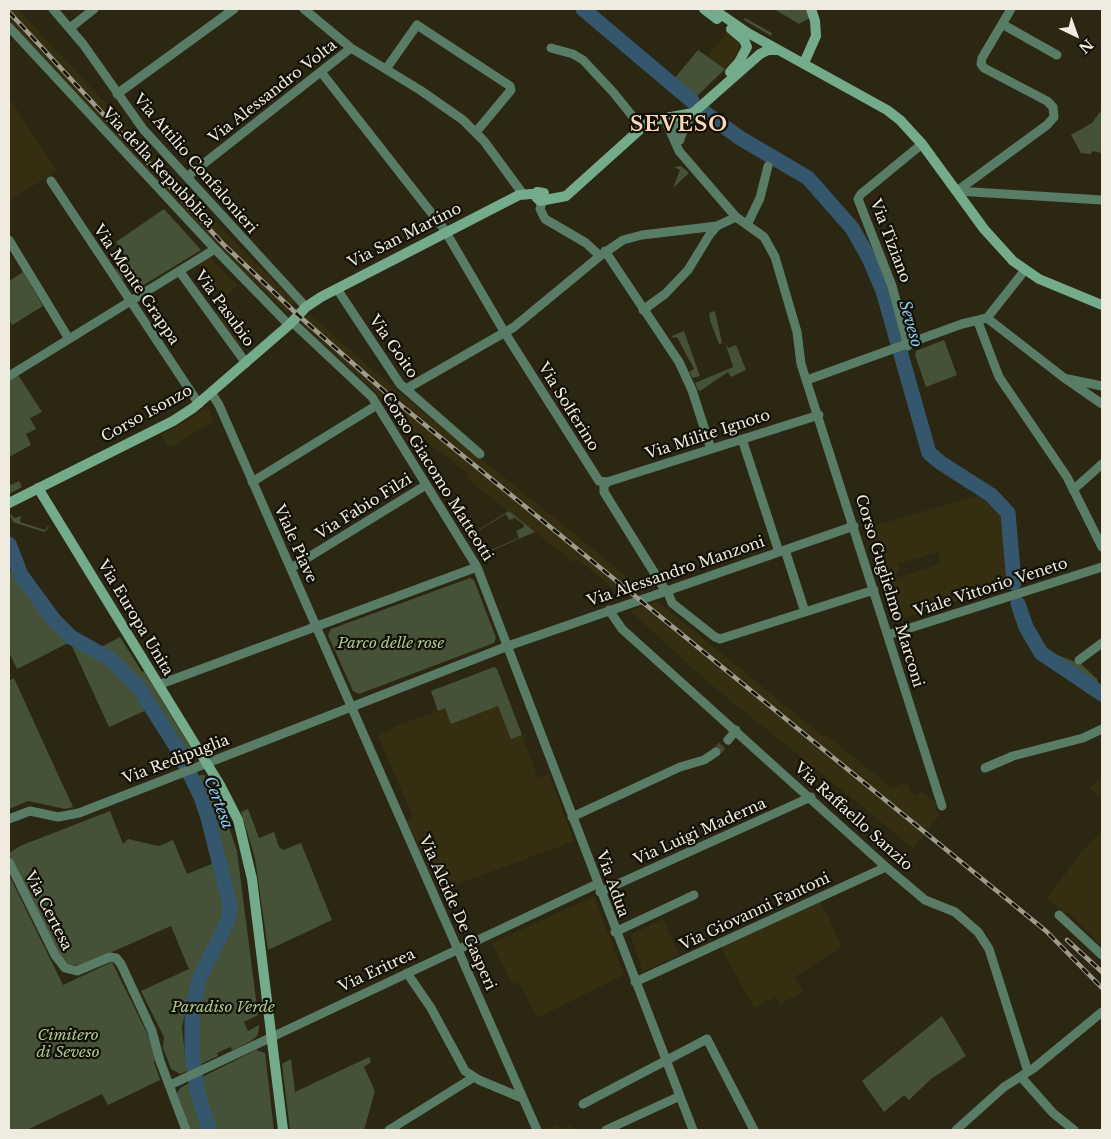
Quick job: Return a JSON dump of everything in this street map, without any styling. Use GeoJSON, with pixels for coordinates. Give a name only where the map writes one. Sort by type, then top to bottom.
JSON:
{"type":"FeatureCollection","features":[{"type":"Feature","properties":{"kind":"street","name":"Via Attilio Confalonieri"},"geometry":{"type":"LineString","coordinates":[[53,9],[70,28],[143,129],[306,307]]}},
{"type":"Feature","properties":{"kind":"street"},"geometry":{"type":"LineString","coordinates":[[70,28],[94,9]]}},
{"type":"Feature","properties":{"kind":"street"},"geometry":{"type":"LineString","coordinates":[[117,94],[234,9]]}},
{"type":"Feature","properties":{"kind":"street"},"geometry":{"type":"LineString","coordinates":[[304,9],[351,48],[453,112],[476,132],[534,195],[545,220],[603,254],[665,338],[690,384],[711,449]]}},
{"type":"Feature","properties":{"kind":"street"},"geometry":{"type":"LineString","coordinates":[[704,9],[743,39],[747,49]]}},
{"type":"Feature","properties":{"kind":"street"},"geometry":{"type":"LineString","coordinates":[[713,9],[760,40],[887,110],[900,120],[922,144],[984,229],[1004,252],[1025,270],[1050,284],[1102,306]]}},
{"type":"Feature","properties":{"kind":"street"},"geometry":{"type":"LineString","coordinates":[[804,63],[816,36],[817,28],[811,9]]}},
{"type":"Feature","properties":{"kind":"street"},"geometry":{"type":"LineString","coordinates":[[957,191],[1047,125],[1054,117],[1055,110],[1047,101],[982,66],[981,59],[1002,24],[1006,10]]}},
{"type":"Feature","properties":{"kind":"street"},"geometry":{"type":"LineString","coordinates":[[1002,24],[1057,55]]}},
{"type":"Feature","properties":{"kind":"street"},"geometry":{"type":"LineString","coordinates":[[386,69],[417,25],[511,87],[476,132]]}},
{"type":"Feature","properties":{"kind":"street","name":"Via della Repubblica"},"geometry":{"type":"LineString","coordinates":[[9,28],[215,250],[290,323]]}},
{"type":"Feature","properties":{"kind":"street"},"geometry":{"type":"LineString","coordinates":[[551,48],[572,54],[583,60],[613,92],[642,128],[651,122],[688,116],[735,68],[750,41],[760,40]]}},
{"type":"Feature","properties":{"kind":"street"},"geometry":{"type":"LineString","coordinates":[[758,56],[764,48],[760,40]]}},
{"type":"Feature","properties":{"kind":"street","name":"Via Alessandro Volta"},"geometry":{"type":"LineString","coordinates":[[188,176],[351,48]]}},
{"type":"Feature","properties":{"kind":"street"},"geometry":{"type":"LineString","coordinates":[[678,141],[684,126],[698,106],[758,56],[769,50],[782,52]]}},
{"type":"Feature","properties":{"kind":"street","name":"Via Solferino"},"geometry":{"type":"LineString","coordinates":[[321,72],[445,233],[505,333],[597,479],[607,482]]}},
{"type":"Feature","properties":{"kind":"street"},"geometry":{"type":"LineString","coordinates":[[675,117],[667,124],[678,141]]}},
{"type":"Feature","properties":{"kind":"street"},"geometry":{"type":"LineString","coordinates":[[651,122],[659,122],[678,141]]}},
{"type":"Feature","properties":{"kind":"street","name":"Via San Martino"},"geometry":{"type":"LineString","coordinates":[[306,307],[336,288],[445,233],[534,195],[565,196],[595,172],[642,128]]}},
{"type":"Feature","properties":{"kind":"street","name":"Corso Guglielmo Marconi"},"geometry":{"type":"LineString","coordinates":[[678,141],[683,156],[736,217],[764,238],[775,257],[797,332],[801,364],[819,415],[942,806]]}},
{"type":"Feature","properties":{"kind":"street","name":"Via Tiziano"},"geometry":{"type":"LineString","coordinates":[[906,346],[892,286],[858,199],[861,194],[922,144]]}},
{"type":"Feature","properties":{"kind":"street"},"geometry":{"type":"LineString","coordinates":[[747,226],[760,198],[768,166]]}},
{"type":"Feature","properties":{"kind":"street","name":"Via Monte Grappa"},"geometry":{"type":"LineString","coordinates":[[51,181],[199,404]]}},
{"type":"Feature","properties":{"kind":"street"},"geometry":{"type":"LineString","coordinates":[[957,191],[1102,200]]}},
{"type":"Feature","properties":{"kind":"street"},"geometry":{"type":"LineString","coordinates":[[643,310],[665,294],[682,276],[694,261],[710,234],[718,226],[736,217]]}},
{"type":"Feature","properties":{"kind":"street"},"geometry":{"type":"LineString","coordinates":[[406,389],[505,333],[623,240],[642,235],[718,226]]}},
{"type":"Feature","properties":{"kind":"street"},"geometry":{"type":"LineString","coordinates":[[9,240],[69,339]]}},
{"type":"Feature","properties":{"kind":"street"},"geometry":{"type":"LineString","coordinates":[[9,376],[215,250]]}},
{"type":"Feature","properties":{"kind":"street"},"geometry":{"type":"LineString","coordinates":[[807,380],[892,352],[962,324],[978,322],[987,318],[1025,270]]}},
{"type":"Feature","properties":{"kind":"street","name":"Via Pasubio"},"geometry":{"type":"LineString","coordinates":[[180,272],[246,363]]}},
{"type":"Feature","properties":{"kind":"street","name":"Via Goito"},"geometry":{"type":"LineString","coordinates":[[336,288],[400,384],[480,454]]}},
{"type":"Feature","properties":{"kind":"street","name":"Corso Isonzo"},"geometry":{"type":"LineString","coordinates":[[9,503],[172,421],[199,404],[306,307]]}},
{"type":"Feature","properties":{"kind":"street"},"geometry":{"type":"LineString","coordinates":[[987,318],[1064,378],[1102,404]]}},
{"type":"Feature","properties":{"kind":"street"},"geometry":{"type":"LineString","coordinates":[[978,322],[999,377],[1051,453],[1073,490],[1102,547]]}},
{"type":"Feature","properties":{"kind":"street","name":"Corso Giacomo Matteotti"},"geometry":{"type":"LineString","coordinates":[[290,323],[365,390],[377,405],[477,567],[508,646]]}},
{"type":"Feature","properties":{"kind":"street"},"geometry":{"type":"LineString","coordinates":[[1064,378],[1102,386]]}},
{"type":"Feature","properties":{"kind":"street","name":"Viale Piave"},"geometry":{"type":"LineString","coordinates":[[212,394],[219,405],[352,706]]}},
{"type":"Feature","properties":{"kind":"street"},"geometry":{"type":"LineString","coordinates":[[252,482],[377,405]]}},
{"type":"Feature","properties":{"kind":"street","name":"Via Milite Ignoto"},"geometry":{"type":"LineString","coordinates":[[607,482],[819,415]]}},
{"type":"Feature","properties":{"kind":"street"},"geometry":{"type":"LineString","coordinates":[[742,439],[805,612]]}},
{"type":"Feature","properties":{"kind":"street"},"geometry":{"type":"LineString","coordinates":[[1073,490],[1102,464]]}},
{"type":"Feature","properties":{"kind":"street"},"geometry":{"type":"LineString","coordinates":[[607,482],[604,486],[604,492],[666,590],[672,603],[719,639],[874,590]]}},
{"type":"Feature","properties":{"kind":"street","name":"Via Fabio Filzi"},"geometry":{"type":"LineString","coordinates":[[291,568],[426,485]]}},
{"type":"Feature","properties":{"kind":"street","name":"Via Europa Unita"},"geometry":{"type":"LineString","coordinates":[[38,488],[233,809],[247,850],[283,1130]]}},
{"type":"Feature","properties":{"kind":"street","name":"Via Alessandro Manzoni"},"geometry":{"type":"LineString","coordinates":[[352,706],[508,646],[854,526]]}},
{"type":"Feature","properties":{"kind":"street","name":"Viale Vittorio Veneto"},"geometry":{"type":"LineString","coordinates":[[888,635],[1102,566]]}},
{"type":"Feature","properties":{"kind":"street"},"geometry":{"type":"LineString","coordinates":[[158,685],[477,567]]}},
{"type":"Feature","properties":{"kind":"street","name":"Via Raffaello Sanzio"},"geometry":{"type":"LineString","coordinates":[[609,610],[622,629],[811,797],[886,867],[925,900],[962,916],[983,938],[989,949],[1024,1075]]}},
{"type":"Feature","properties":{"kind":"street"},"geometry":{"type":"LineString","coordinates":[[1079,660],[1102,643]]}},
{"type":"Feature","properties":{"kind":"street","name":"Via Adua"},"geometry":{"type":"LineString","coordinates":[[508,646],[615,932],[693,1130]]}},
{"type":"Feature","properties":{"kind":"street","name":"Via Redipuglia"},"geometry":{"type":"LineString","coordinates":[[9,819],[30,812],[58,817],[72,815],[352,706]]}},
{"type":"Feature","properties":{"kind":"street","name":"Via Alcide De Gasperi"},"geometry":{"type":"LineString","coordinates":[[352,706],[537,1130]]}},
{"type":"Feature","properties":{"kind":"street"},"geometry":{"type":"LineString","coordinates":[[985,768],[1014,756],[1075,741],[1102,729]]}},
{"type":"Feature","properties":{"kind":"street"},"geometry":{"type":"LineString","coordinates":[[728,740],[736,730]]}},
{"type":"Feature","properties":{"kind":"street"},"geometry":{"type":"LineString","coordinates":[[572,817],[680,767],[704,760],[716,752]]}},
{"type":"Feature","properties":{"kind":"street","name":"Via Luigi Maderna"},"geometry":{"type":"LineString","coordinates":[[599,888],[811,797]]}},
{"type":"Feature","properties":{"kind":"street","name":"Via Certesa"},"geometry":{"type":"LineString","coordinates":[[9,862],[55,955],[65,968],[77,971],[107,958],[114,957],[118,960],[152,1031],[160,1061],[186,1130]]}},
{"type":"Feature","properties":{"kind":"street","name":"Via Giovanni Fantoni"},"geometry":{"type":"LineString","coordinates":[[635,982],[886,867]]}},
{"type":"Feature","properties":{"kind":"street","name":"Via Eritrea"},"geometry":{"type":"LineString","coordinates":[[170,1085],[458,949],[599,888]]}},
{"type":"Feature","properties":{"kind":"street"},"geometry":{"type":"LineString","coordinates":[[615,932],[694,895]]}},
{"type":"Feature","properties":{"kind":"street"},"geometry":{"type":"LineString","coordinates":[[1059,915],[1102,955]]}},
{"type":"Feature","properties":{"kind":"street"},"geometry":{"type":"LineString","coordinates":[[407,973],[436,1017],[461,1066],[474,1078],[522,1098]]}},
{"type":"Feature","properties":{"kind":"street"},"geometry":{"type":"LineString","coordinates":[[956,1130],[1004,1087],[1024,1075],[1102,1012]]}},
{"type":"Feature","properties":{"kind":"street"},"geometry":{"type":"LineString","coordinates":[[583,1104],[707,1039],[754,1130]]}},
{"type":"Feature","properties":{"kind":"street"},"geometry":{"type":"LineString","coordinates":[[1024,1075],[1055,1115],[1074,1130]]}},
{"type":"Feature","properties":{"kind":"street"},"geometry":{"type":"LineString","coordinates":[[389,1130],[474,1078]]}},
{"type":"Feature","properties":{"kind":"street"},"geometry":{"type":"LineString","coordinates":[[606,1130],[680,1096]]}},
{"type":"Feature","properties":{"kind":"shaded area"},"geometry":{"type":"Polygon","coordinates":[[[9,9],[18,9],[235,242],[295,302],[286,312],[212,240],[9,20],[9,9]]]}},
{"type":"Feature","properties":{"kind":"shaded area"},"geometry":{"type":"Polygon","coordinates":[[[727,32],[742,45],[730,64],[724,68],[708,56],[727,32]]]}},
{"type":"Feature","properties":{"kind":"shaded area"},"geometry":{"type":"Polygon","coordinates":[[[9,97],[57,171],[9,201],[9,97]]]}},
{"type":"Feature","properties":{"kind":"shaded area"},"geometry":{"type":"Polygon","coordinates":[[[209,257],[238,286],[224,297],[198,264],[209,257]]]}},
{"type":"Feature","properties":{"kind":"shaded area"},"geometry":{"type":"Polygon","coordinates":[[[229,304],[253,334],[237,346],[216,314],[229,304]]]}},
{"type":"Feature","properties":{"kind":"shaded area"},"geometry":{"type":"Polygon","coordinates":[[[309,314],[394,388],[642,589],[622,596],[579,560],[573,562],[466,478],[470,475],[393,416],[376,392],[301,323],[309,314]]]}},
{"type":"Feature","properties":{"kind":"shaded area"},"geometry":{"type":"Polygon","coordinates":[[[208,406],[214,421],[173,446],[168,447],[161,435],[187,421],[208,406]]]}},
{"type":"Feature","properties":{"kind":"shaded area"},"geometry":{"type":"Polygon","coordinates":[[[976,496],[982,497],[1001,514],[1006,529],[1006,561],[1012,584],[895,621],[866,528],[976,496]],[[937,552],[898,564],[900,571],[896,573],[897,578],[940,564],[937,552]]]}},
{"type":"Feature","properties":{"kind":"shaded area"},"geometry":{"type":"Polygon","coordinates":[[[657,601],[823,736],[828,736],[892,788],[907,782],[910,790],[916,796],[919,793],[924,793],[937,804],[936,811],[940,815],[913,848],[709,683],[630,611],[657,601]]]}},
{"type":"Feature","properties":{"kind":"shaded area"},"geometry":{"type":"Polygon","coordinates":[[[494,667],[497,669],[538,778],[549,774],[574,841],[439,891],[407,821],[413,817],[378,736],[396,726],[438,711],[431,691],[494,667]]]}},
{"type":"Feature","properties":{"kind":"shaded area"},"geometry":{"type":"Polygon","coordinates":[[[1102,776],[1102,799],[1090,788],[1102,776]]]}},
{"type":"Feature","properties":{"kind":"shaded area"},"geometry":{"type":"Polygon","coordinates":[[[1102,830],[1102,946],[1068,912],[1066,914],[1046,899],[1086,847],[1102,830]]]}},
{"type":"Feature","properties":{"kind":"shaded area"},"geometry":{"type":"Polygon","coordinates":[[[594,896],[624,975],[537,1018],[519,982],[513,985],[492,943],[594,896]]]}},
{"type":"Feature","properties":{"kind":"shaded area"},"geometry":{"type":"Polygon","coordinates":[[[821,902],[842,946],[795,977],[803,992],[780,1004],[776,996],[754,1008],[721,947],[821,902]]]}},
{"type":"Feature","properties":{"kind":"shaded area"},"geometry":{"type":"Polygon","coordinates":[[[663,919],[679,955],[643,972],[630,935],[663,919]]]}},
{"type":"Feature","properties":{"kind":"shaded area"},"geometry":{"type":"Polygon","coordinates":[[[557,1124],[560,1129],[570,1125],[572,1129],[578,1127],[579,1130],[542,1130],[557,1124]]]}},
{"type":"Feature","properties":{"kind":"green space"},"geometry":{"type":"Polygon","coordinates":[[[774,9],[807,9],[811,17],[799,24],[774,9]]]}},
{"type":"Feature","properties":{"kind":"green space"},"geometry":{"type":"Polygon","coordinates":[[[745,18],[772,33],[771,36],[744,20],[745,18]]]}},
{"type":"Feature","properties":{"kind":"green space"},"geometry":{"type":"Polygon","coordinates":[[[698,50],[725,69],[696,97],[674,79],[698,50]]]}},
{"type":"Feature","properties":{"kind":"green space"},"geometry":{"type":"Polygon","coordinates":[[[1102,109],[1102,153],[1092,151],[1091,154],[1081,153],[1071,135],[1092,123],[1102,109]]]}},
{"type":"Feature","properties":{"kind":"green space"},"geometry":{"type":"Polygon","coordinates":[[[681,166],[689,173],[673,188],[680,170],[674,167],[681,166]]]}},
{"type":"Feature","properties":{"kind":"green space"},"geometry":{"type":"Polygon","coordinates":[[[164,209],[201,250],[142,286],[133,272],[122,280],[116,270],[128,260],[116,242],[164,209]]]}},
{"type":"Feature","properties":{"kind":"green space"},"geometry":{"type":"Polygon","coordinates":[[[23,272],[43,306],[12,325],[9,319],[9,281],[23,272]]]}},
{"type":"Feature","properties":{"kind":"green space"},"geometry":{"type":"Polygon","coordinates":[[[715,311],[722,343],[719,344],[709,313],[715,311]]]}},
{"type":"Feature","properties":{"kind":"green space"},"geometry":{"type":"Polygon","coordinates":[[[684,331],[700,376],[693,378],[689,372],[694,369],[677,337],[673,338],[672,336],[684,331]]]}},
{"type":"Feature","properties":{"kind":"green space"},"geometry":{"type":"Polygon","coordinates":[[[944,340],[957,375],[926,387],[915,355],[916,351],[944,340]]]}},
{"type":"Feature","properties":{"kind":"green space"},"geometry":{"type":"Polygon","coordinates":[[[725,342],[728,348],[736,345],[746,370],[731,377],[728,372],[700,391],[698,390],[695,383],[733,367],[725,342]]]}},
{"type":"Feature","properties":{"kind":"green space"},"geometry":{"type":"Polygon","coordinates":[[[18,375],[42,412],[30,418],[36,429],[26,434],[31,445],[9,457],[9,381],[18,375]]]}},
{"type":"Feature","properties":{"kind":"green space"},"geometry":{"type":"Polygon","coordinates":[[[9,481],[11,485],[19,481],[22,487],[9,494],[9,481]]]}},
{"type":"Feature","properties":{"kind":"green space"},"geometry":{"type":"Polygon","coordinates":[[[509,511],[535,532],[481,555],[478,548],[481,554],[519,538],[516,531],[524,527],[523,524],[515,518],[509,520],[506,514],[471,535],[474,541],[470,535],[509,511]]]}},
{"type":"Feature","properties":{"kind":"green space"},"geometry":{"type":"Polygon","coordinates":[[[9,512],[14,518],[21,516],[20,522],[45,530],[49,525],[44,532],[13,522],[9,512]]]}},
{"type":"Feature","properties":{"kind":"green space"},"geometry":{"type":"Polygon","coordinates":[[[14,569],[58,629],[67,638],[110,662],[136,689],[149,709],[109,727],[70,642],[17,669],[9,652],[9,571],[14,569]]]}},
{"type":"Feature","properties":{"kind":"green space","name":"Parco delle rose"},"geometry":{"type":"Polygon","coordinates":[[[470,578],[474,580],[496,638],[494,643],[359,694],[353,691],[328,635],[331,629],[470,578]]]}},
{"type":"Feature","properties":{"kind":"green space"},"geometry":{"type":"Polygon","coordinates":[[[120,637],[142,672],[144,671],[194,753],[187,755],[135,677],[101,647],[120,637]]]}},
{"type":"Feature","properties":{"kind":"green space"},"geometry":{"type":"Polygon","coordinates":[[[1052,653],[1081,664],[1097,679],[1099,685],[1052,653]]]}},
{"type":"Feature","properties":{"kind":"green space"},"geometry":{"type":"Polygon","coordinates":[[[494,667],[497,669],[522,735],[511,739],[498,706],[451,724],[445,708],[438,711],[431,691],[494,667]]]}},
{"type":"Feature","properties":{"kind":"green space"},"geometry":{"type":"Polygon","coordinates":[[[14,678],[73,807],[65,809],[28,801],[9,809],[9,681],[14,678]]]}},
{"type":"Feature","properties":{"kind":"green space","name":"Paradiso Verde"},"geometry":{"type":"Polygon","coordinates":[[[204,775],[222,807],[237,851],[258,1015],[244,1022],[248,1031],[259,1025],[259,1029],[257,1036],[251,1041],[233,1050],[230,1047],[217,1053],[218,1056],[199,1065],[196,1023],[197,1007],[211,964],[231,926],[234,909],[215,826],[208,803],[195,777],[204,775]]]}},
{"type":"Feature","properties":{"kind":"green space"},"geometry":{"type":"Polygon","coordinates":[[[248,809],[259,838],[274,832],[279,847],[283,850],[301,843],[332,920],[268,950],[255,858],[241,812],[248,809]]]}},
{"type":"Feature","properties":{"kind":"green space"},"geometry":{"type":"Polygon","coordinates":[[[110,811],[123,844],[128,839],[159,846],[173,840],[187,874],[214,863],[225,913],[222,923],[191,983],[182,1028],[185,1056],[189,1070],[180,1074],[171,1069],[163,1048],[164,1037],[141,991],[189,969],[171,926],[80,966],[68,965],[56,950],[9,853],[20,846],[110,811]]]}},
{"type":"Feature","properties":{"kind":"green space","name":"Cimitero di Seveso"},"geometry":{"type":"Polygon","coordinates":[[[9,875],[63,985],[112,962],[151,1041],[154,1062],[160,1080],[108,1105],[102,1094],[27,1130],[9,1130],[9,875]]]}},
{"type":"Feature","properties":{"kind":"green space"},"geometry":{"type":"Polygon","coordinates":[[[942,1016],[966,1056],[931,1079],[909,1100],[904,1095],[884,1112],[862,1081],[942,1016]]]}},
{"type":"Feature","properties":{"kind":"green space"},"geometry":{"type":"Polygon","coordinates":[[[256,1050],[265,1053],[274,1130],[215,1130],[200,1078],[256,1050]]]}},
{"type":"Feature","properties":{"kind":"green space"},"geometry":{"type":"Polygon","coordinates":[[[369,1057],[371,1062],[364,1067],[375,1091],[364,1130],[290,1130],[282,1064],[291,1059],[295,1092],[369,1057]]]}},
{"type":"Feature","properties":{"kind":"green space"},"geometry":{"type":"Polygon","coordinates":[[[191,1082],[194,1100],[205,1130],[190,1130],[177,1093],[180,1088],[191,1082]]]}},
{"type":"Feature","properties":{"kind":"waterway","name":"Seveso"},"geometry":{"type":"LineString","coordinates":[[583,9],[692,101]]}},
{"type":"Feature","properties":{"kind":"waterway","name":"Seveso"},"geometry":{"type":"LineString","coordinates":[[704,112],[740,138],[808,178],[852,228],[869,258],[883,291],[929,453],[941,463],[991,495],[1008,513],[1014,583]]}},
{"type":"Feature","properties":{"kind":"waterway","name":"Certesa"},"geometry":{"type":"LineString","coordinates":[[9,544],[21,575],[54,620],[71,637],[110,659],[139,688],[177,748],[201,797],[230,905],[228,920],[199,979],[192,1013],[192,1051],[197,1090],[209,1130]]}},
{"type":"Feature","properties":{"kind":"waterway","name":"Seveso"},"geometry":{"type":"LineString","coordinates":[[1018,604],[1026,627],[1041,653],[1102,694]]}},
{"type":"Feature","properties":{"kind":"tunnel"},"geometry":{"type":"LineString","coordinates":[[716,752],[728,740]]}},
{"type":"Feature","properties":{"kind":"railway"},"geometry":{"type":"LineString","coordinates":[[9,12],[224,245],[298,315],[392,398],[1046,931],[1102,988]]}},
{"type":"Feature","properties":{"kind":"railway"},"geometry":{"type":"LineString","coordinates":[[1067,940],[1102,972]]}},
{"type":"Feature","properties":{"kind":"district","name":"SEVESO"},"geometry":{"type":"Point","coordinates":[679,125]}}]}
